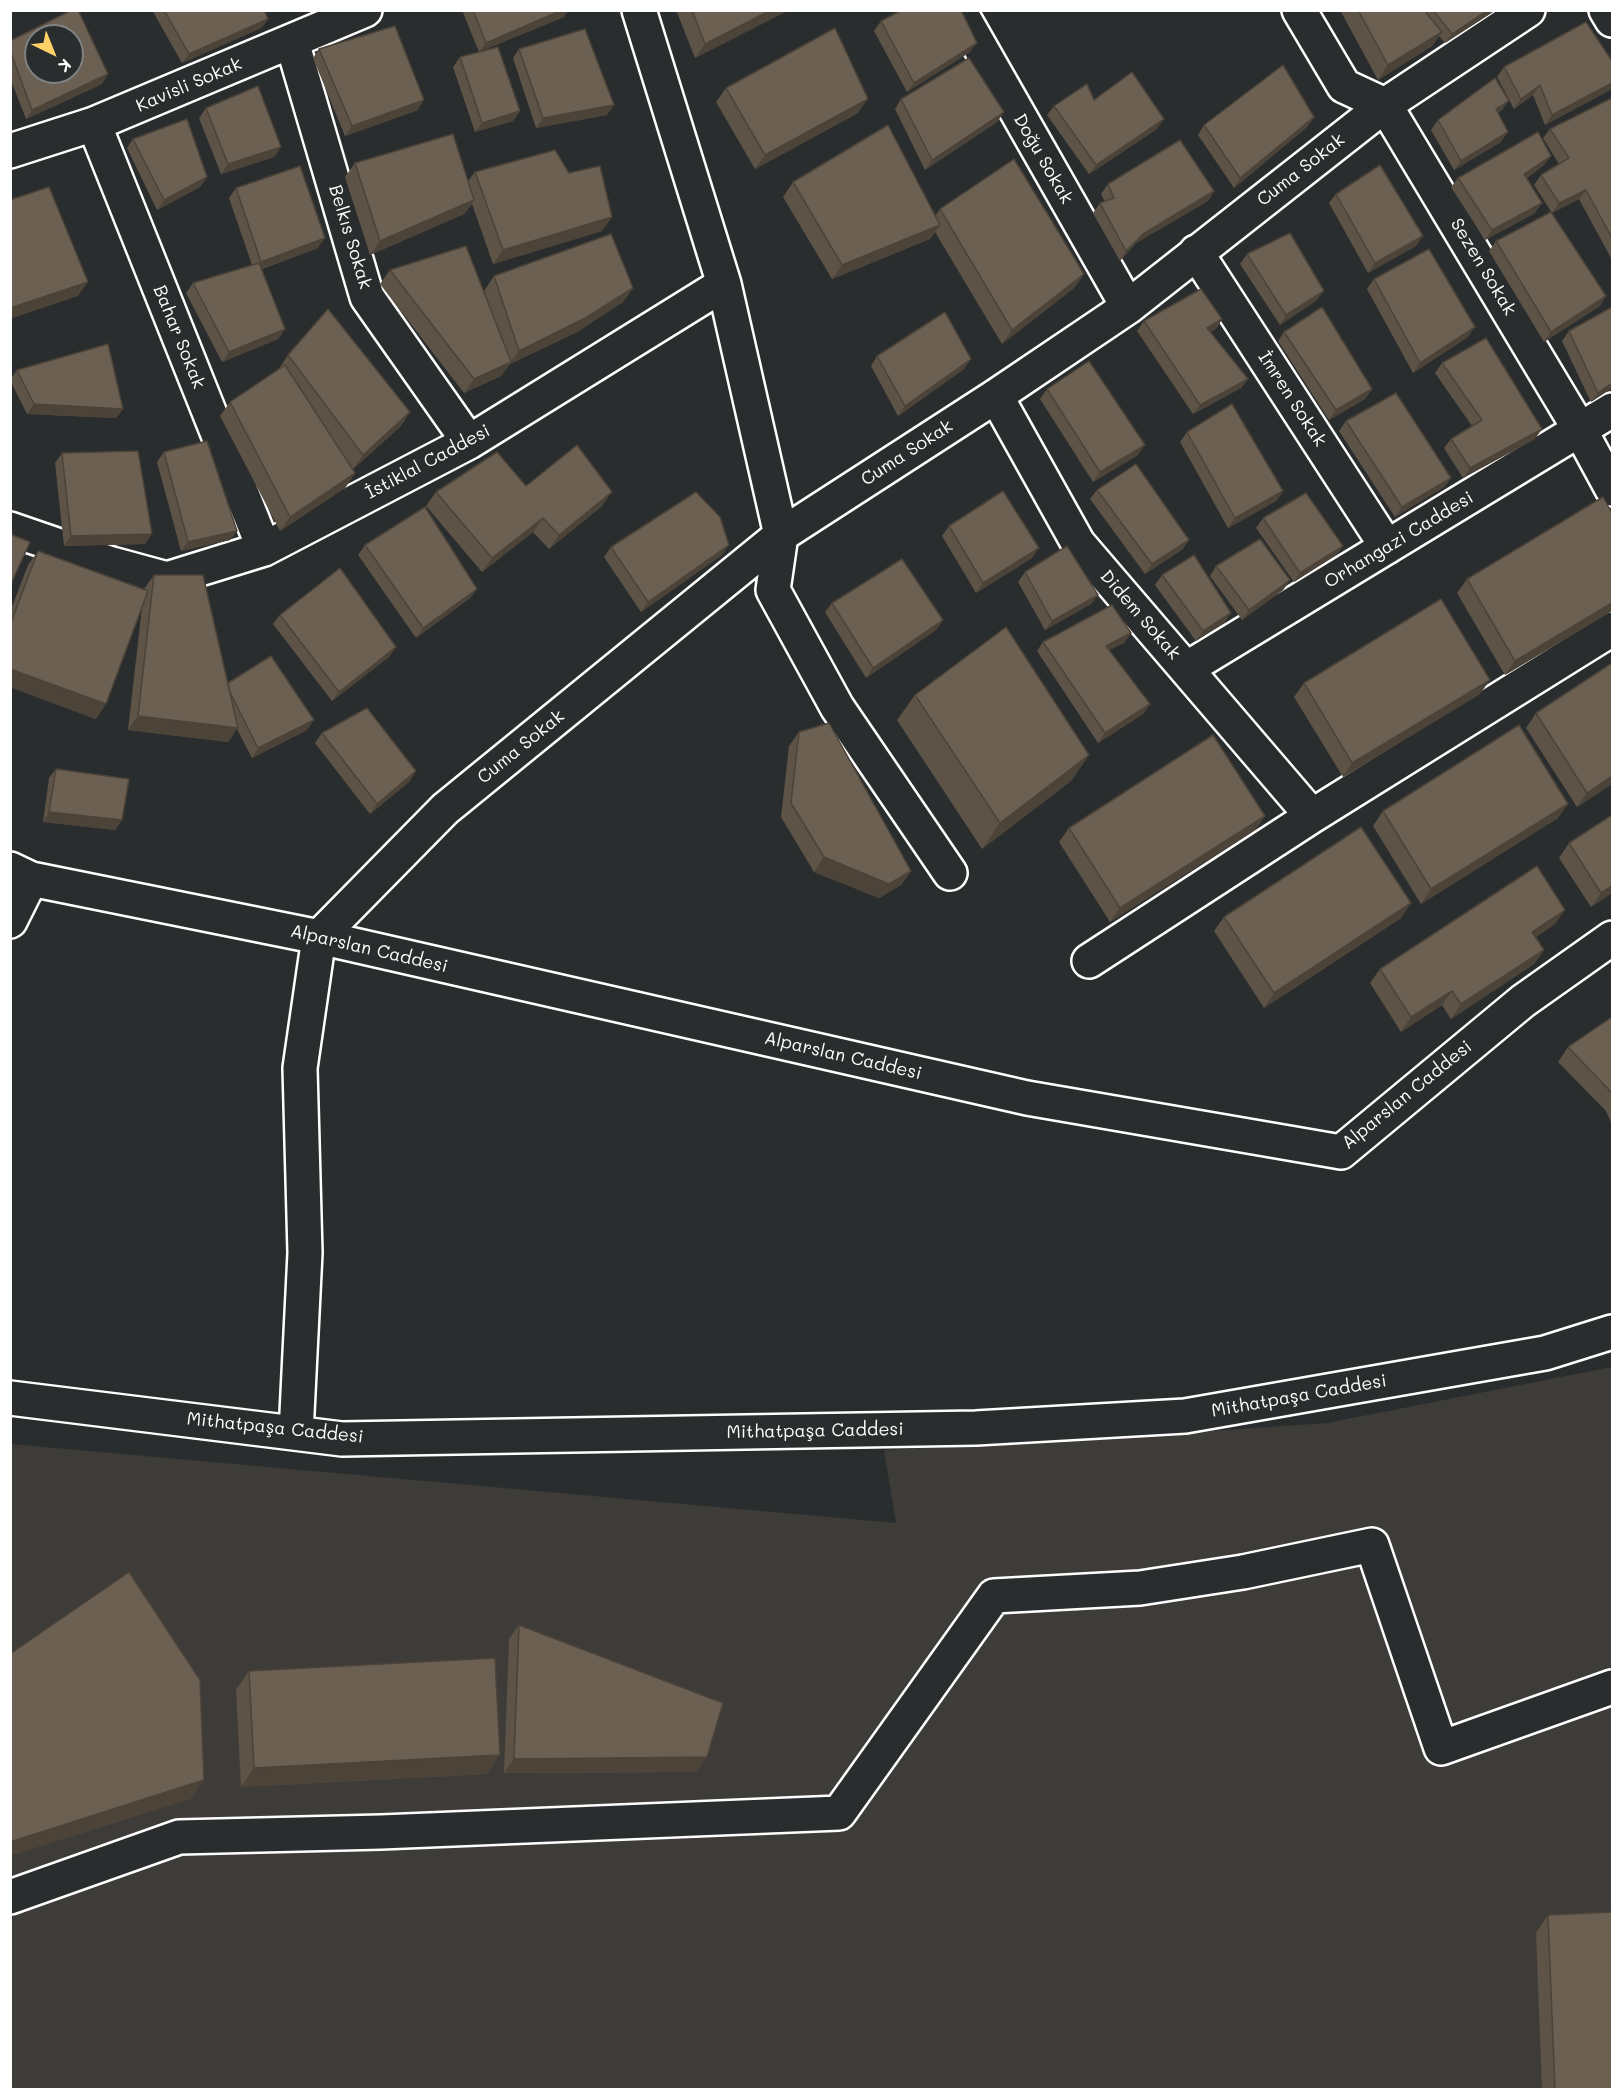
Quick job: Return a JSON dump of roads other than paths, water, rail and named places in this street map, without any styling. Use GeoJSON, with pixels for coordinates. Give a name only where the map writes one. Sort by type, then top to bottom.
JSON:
{"type":"FeatureCollection","features":[{"type":"Feature","properties":{"kind":"street","name":"Kavisli Sokak"},"geometry":{"type":"LineString","coordinates":[[10,151],[94,124],[365,10]]}},
{"type":"Feature","properties":{"kind":"street"},"geometry":{"type":"LineString","coordinates":[[639,10],[724,284],[781,535],[773,590],[837,707],[950,873]]}},
{"type":"Feature","properties":{"kind":"street","name":"Doğu Sokak"},"geometry":{"type":"LineString","coordinates":[[959,10],[1128,307]]}},
{"type":"Feature","properties":{"kind":"street"},"geometry":{"type":"LineString","coordinates":[[1299,10],[1344,86],[1385,105]]}},
{"type":"Feature","properties":{"kind":"street","name":"Cuma Sokak"},"geometry":{"type":"LineString","coordinates":[[319,937],[445,809],[781,535],[996,396],[1128,307],[1385,105],[1528,10]]}},
{"type":"Feature","properties":{"kind":"street"},"geometry":{"type":"LineString","coordinates":[[1606,10],[1612,20]]}},
{"type":"Feature","properties":{"kind":"street","name":"Belkıs Sokak"},"geometry":{"type":"LineString","coordinates":[[292,42],[367,297],[469,442]]}},
{"type":"Feature","properties":{"kind":"street","name":"Sezen Sokak"},"geometry":{"type":"LineString","coordinates":[[1385,105],[1580,430],[1612,489]]}},
{"type":"Feature","properties":{"kind":"street","name":"Bahar Sokak"},"geometry":{"type":"LineString","coordinates":[[94,124],[264,549]]}},
{"type":"Feature","properties":{"kind":"street","name":"İmren Sokak"},"geometry":{"type":"LineString","coordinates":[[1196,252],[1387,547]]}},
{"type":"Feature","properties":{"kind":"street","name":"İstiklal Caddesi"},"geometry":{"type":"LineString","coordinates":[[10,529],[112,564],[167,579],[264,549],[469,442],[724,284]]}},
{"type":"Feature","properties":{"kind":"street","name":"Didem Sokak"},"geometry":{"type":"LineString","coordinates":[[996,396],[1078,543],[1312,816]]}},
{"type":"Feature","properties":{"kind":"street","name":"Orhangazi Caddesi"},"geometry":{"type":"LineString","coordinates":[[1186,669],[1612,410]]}},
{"type":"Feature","properties":{"kind":"street"},"geometry":{"type":"LineString","coordinates":[[1089,961],[1312,816],[1612,629]]}},
{"type":"Feature","properties":{"kind":"street"},"geometry":{"type":"LineString","coordinates":[[10,921],[21,874]]}},
{"type":"Feature","properties":{"kind":"street","name":"Alparslan Caddesi"},"geometry":{"type":"LineString","coordinates":[[21,874],[319,937],[1027,1098],[1341,1152],[1523,1000],[1612,938]]}},
{"type":"Feature","properties":{"kind":"street"},"geometry":{"type":"LineString","coordinates":[[296,1433],[305,1253],[300,1068],[319,937]]}},
{"type":"Feature","properties":{"kind":"street","name":"Mithatpaşa Caddesi"},"geometry":{"type":"LineString","coordinates":[[10,1398],[342,1439],[976,1428],[1185,1416],[1545,1353],[1612,1332]]}},
{"type":"Feature","properties":{"kind":"street"},"geometry":{"type":"LineString","coordinates":[[10,1897],[179,1837],[381,1832],[839,1813],[994,1596],[1140,1588],[1243,1572],[1372,1545],[1441,1748],[1612,1687]]}}]}
